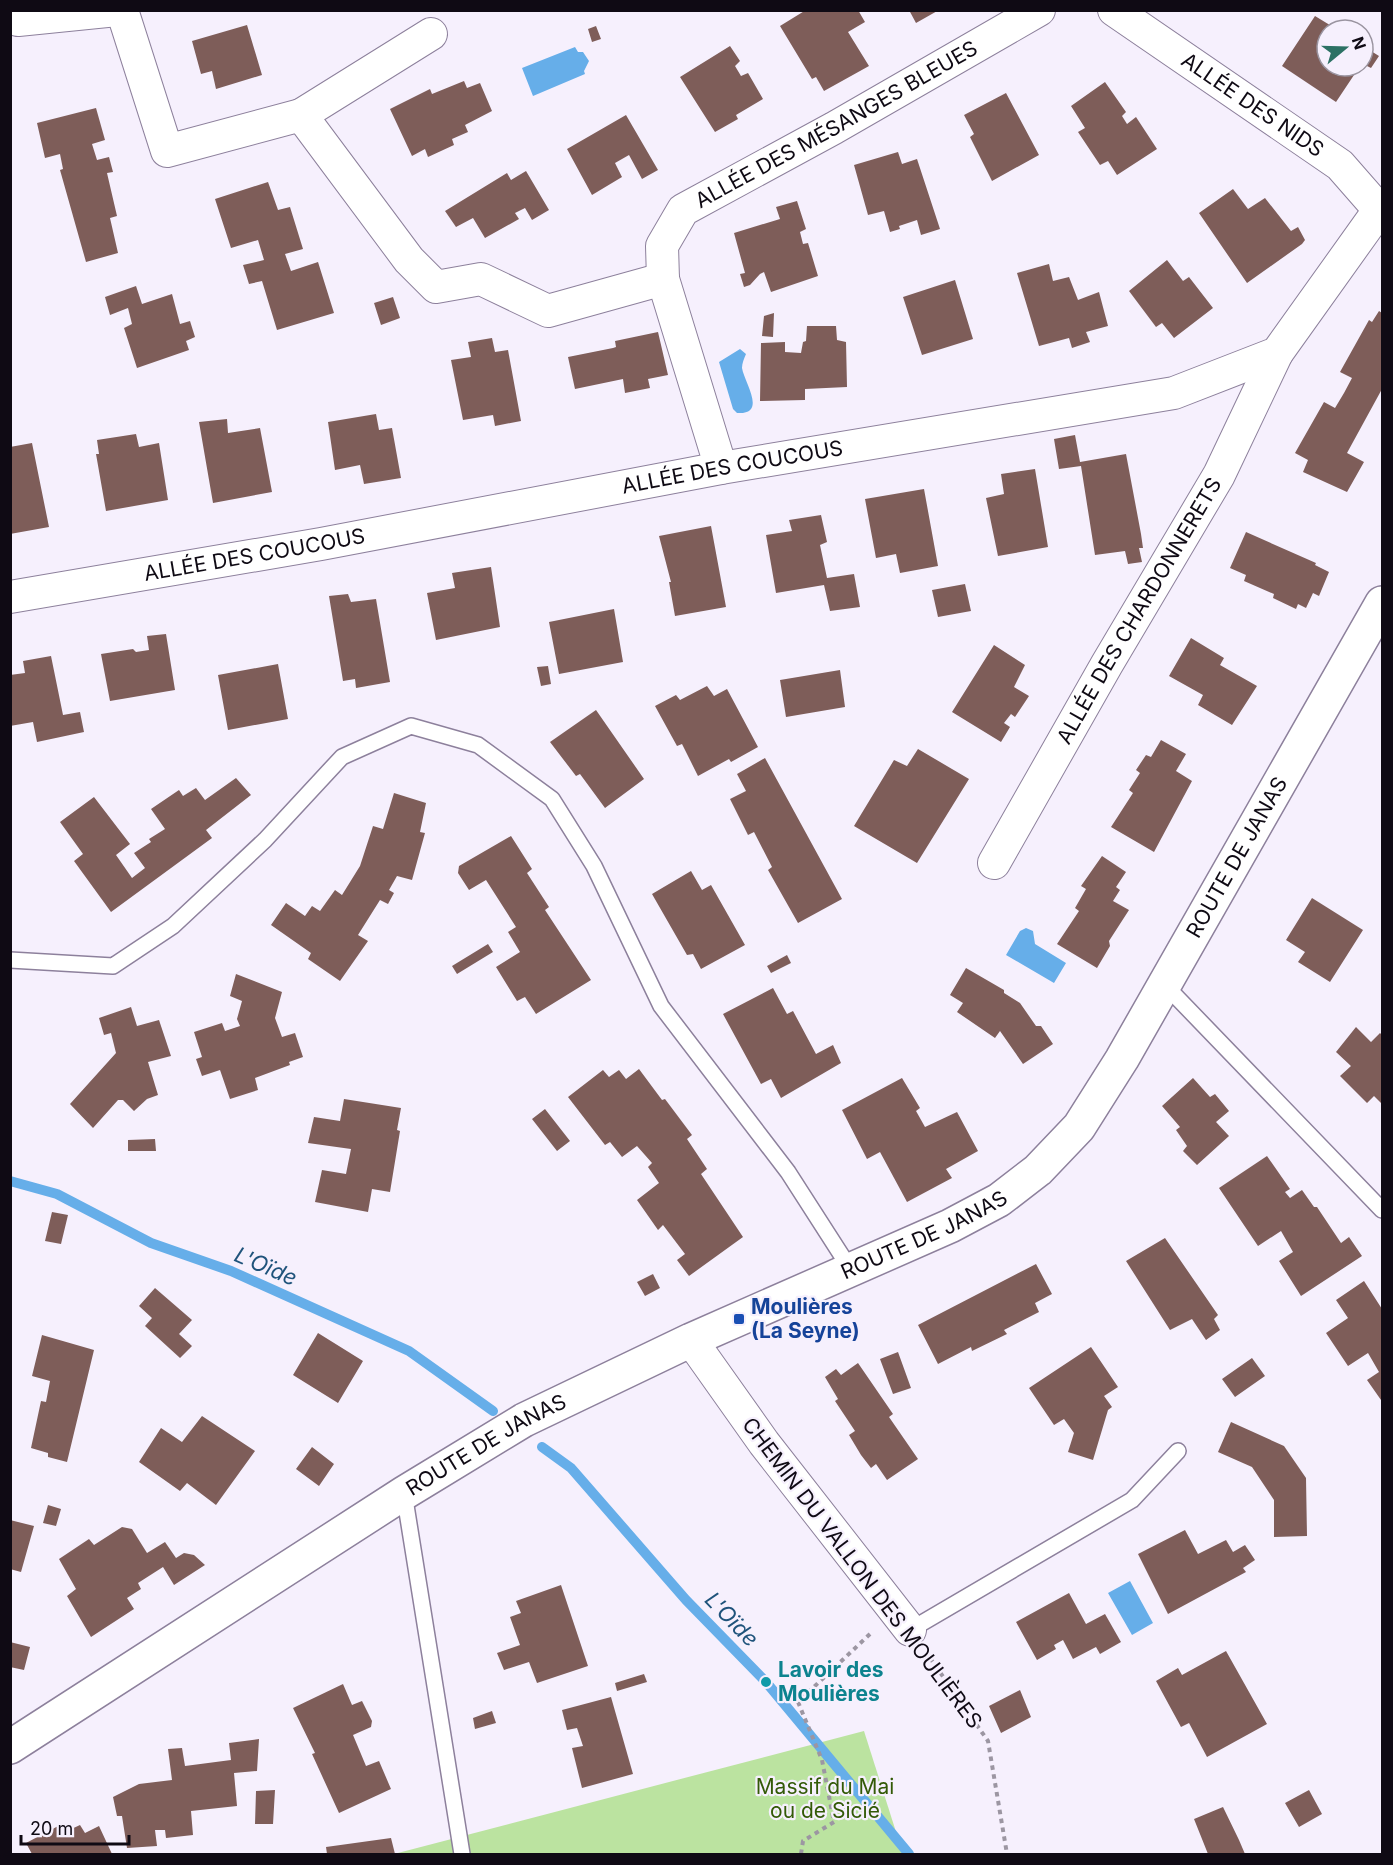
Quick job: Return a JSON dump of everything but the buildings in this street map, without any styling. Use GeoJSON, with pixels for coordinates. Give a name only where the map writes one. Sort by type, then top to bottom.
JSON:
{"type":"FeatureCollection","features":[{"type":"Feature","properties":{"kind":"street"},"geometry":{"type":"LineString","coordinates":[[10,18],[18,20],[117,10]]}},
{"type":"Feature","properties":{"kind":"street"},"geometry":{"type":"LineString","coordinates":[[122,10],[167,151],[301,115],[431,34]]}},
{"type":"Feature","properties":{"kind":"street","name":"ALLÉE DES MÉSANGES BLEUES"},"geometry":{"type":"LineString","coordinates":[[721,468],[663,279],[662,246],[683,210],[834,128],[1039,10]]}},
{"type":"Feature","properties":{"kind":"street","name":"ALLÉE DES NIDS"},"geometry":{"type":"LineString","coordinates":[[1129,15],[1340,165],[1381,210]]}},
{"type":"Feature","properties":{"kind":"street"},"geometry":{"type":"LineString","coordinates":[[301,115],[409,260],[436,287],[481,279],[548,311],[663,279]]}},
{"type":"Feature","properties":{"kind":"street"},"geometry":{"type":"LineString","coordinates":[[1277,353],[1381,210]]}},
{"type":"Feature","properties":{"kind":"street","name":"ALLÉE DES COUCOUS"},"geometry":{"type":"LineString","coordinates":[[10,597],[321,544],[721,468],[1174,393],[1277,353]]}},
{"type":"Feature","properties":{"kind":"street","name":"ALLÉE DES CHARDONNERETS"},"geometry":{"type":"LineString","coordinates":[[994,863],[1107,664],[1220,475],[1277,353]]}},
{"type":"Feature","properties":{"kind":"street","name":"ROUTE DE JANAS"},"geometry":{"type":"LineString","coordinates":[[10,1747],[404,1493],[524,1420],[691,1340],[950,1226],[999,1200],[1038,1170],[1079,1127],[1122,1059],[1383,603]]}},
{"type":"Feature","properties":{"kind":"street","name":"CHEMIN DU VALLON DES MOULIÈRES"},"geometry":{"type":"LineString","coordinates":[[691,1340],[764,1443],[903,1620]]}},
{"type":"Feature","properties":{"kind":"lane"},"geometry":{"type":"LineString","coordinates":[[10,960],[113,966],[173,926],[265,840],[342,757],[411,726],[478,745],[552,799],[594,866],[661,1006],[788,1172],[851,1270]]}},
{"type":"Feature","properties":{"kind":"lane"},"geometry":{"type":"LineString","coordinates":[[1164,984],[1383,1210]]}},
{"type":"Feature","properties":{"kind":"lane"},"geometry":{"type":"LineString","coordinates":[[903,1620],[1132,1500],[1178,1451]]}},
{"type":"Feature","properties":{"kind":"lane"},"geometry":{"type":"LineString","coordinates":[[404,1493],[462,1854]]}},
{"type":"Feature","properties":{"kind":"path"},"geometry":{"type":"LineString","coordinates":[[801,1854],[803,1841],[834,1822],[822,1760],[798,1702],[903,1620]]}},
{"type":"Feature","properties":{"kind":"path","name":"CHEMIN DU VALLON DES MOULIÈRES"},"geometry":{"type":"LineString","coordinates":[[903,1620],[988,1741],[1007,1854]]}},
{"type":"Feature","properties":{"kind":"green space","name":"Massif du Mai ou de Sicié"},"geometry":{"type":"Polygon","coordinates":[[[864,1731],[903,1854],[394,1854],[864,1731]]]}},
{"type":"Feature","properties":{"kind":"water"},"geometry":{"type":"Polygon","coordinates":[[[575,47],[578,52],[583,52],[589,61],[584,71],[585,74],[533,96],[522,68],[575,47]]]}},
{"type":"Feature","properties":{"kind":"water"},"geometry":{"type":"Polygon","coordinates":[[[740,349],[746,354],[742,368],[753,403],[751,409],[737,413],[733,409],[719,362],[740,349]]]}},
{"type":"Feature","properties":{"kind":"water"},"geometry":{"type":"Polygon","coordinates":[[[1026,928],[1033,931],[1035,944],[1066,963],[1054,983],[1006,955],[1020,931],[1026,928]]]}},
{"type":"Feature","properties":{"kind":"water"},"geometry":{"type":"Polygon","coordinates":[[[1130,1581],[1153,1623],[1132,1635],[1108,1593],[1130,1581]]]}},
{"type":"Feature","properties":{"kind":"waterway","name":"L'Oïde"},"geometry":{"type":"LineString","coordinates":[[10,1181],[57,1194],[151,1243],[231,1271],[409,1351],[493,1411]]}},
{"type":"Feature","properties":{"kind":"waterway","name":"L'Oïde"},"geometry":{"type":"LineString","coordinates":[[542,1447],[571,1468],[686,1600],[766,1682],[909,1854]]}},
{"type":"Feature","properties":{"kind":"place","name":"Moulières (La Seyne)"},"geometry":{"type":"Point","coordinates":[739,1319]}},
{"type":"Feature","properties":{"kind":"place","name":"Lavoir des Moulières"},"geometry":{"type":"Point","coordinates":[766,1682]}}]}
